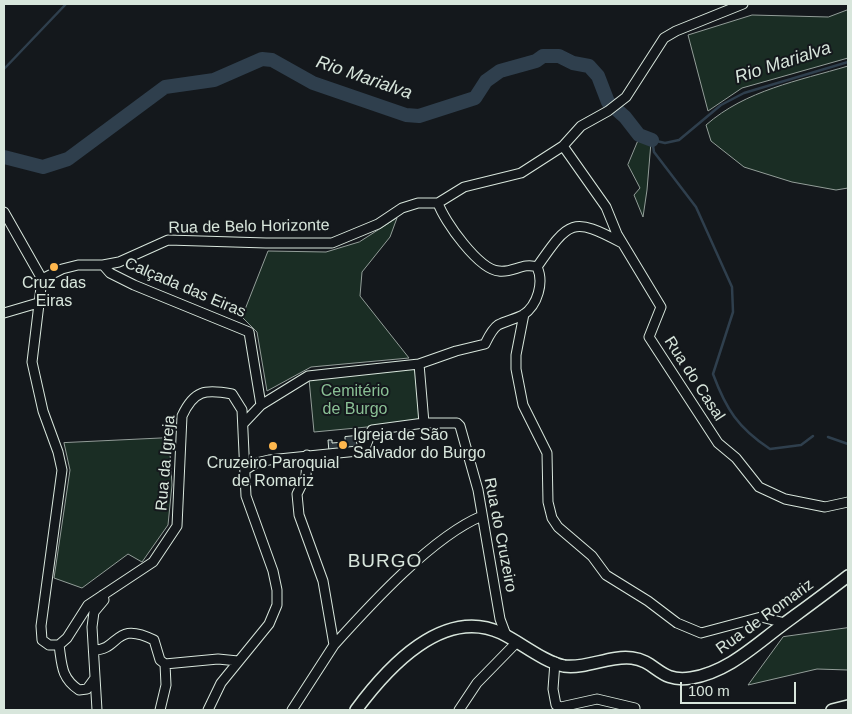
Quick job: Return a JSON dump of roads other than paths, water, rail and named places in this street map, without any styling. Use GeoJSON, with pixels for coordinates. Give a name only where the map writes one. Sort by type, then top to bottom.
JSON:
{"type":"FeatureCollection","features":[{"type":"Feature","properties":{"kind":"main road","name":"Rua de Romariz"},"geometry":{"type":"LineString","coordinates":[[356,710],[400,661],[418,645],[441,631],[462,626],[481,627],[506,636],[555,662],[575,666],[633,658],[648,664],[665,677],[690,678],[723,669],[848,576]]}},
{"type":"Feature","properties":{"kind":"main road"},"geometry":{"type":"LineString","coordinates":[[832,710],[848,706]]}},
{"type":"Feature","properties":{"kind":"street","name":"Rua de Belo Horizonte"},"geometry":{"type":"LineString","coordinates":[[42,279],[62,269],[78,265],[103,266],[119,262],[168,240],[332,243],[378,224],[402,208],[418,203],[438,203],[464,187],[520,173],[563,146],[581,126],[608,111],[626,97],[664,38],[676,30],[738,8],[743,4]]}},
{"type":"Feature","properties":{"kind":"street","name":"Rua do Casal"},"geometry":{"type":"LineString","coordinates":[[563,146],[606,207],[622,243],[660,307],[649,337],[718,443],[736,458],[759,487],[785,499],[825,507],[848,502]]}},
{"type":"Feature","properties":{"kind":"street"},"geometry":{"type":"LineString","coordinates":[[242,424],[261,405],[308,376],[419,364],[485,344],[496,326],[524,314],[529,309],[541,286],[541,275],[537,267],[528,264],[504,272],[488,267],[465,245],[442,214],[438,203]]}},
{"type":"Feature","properties":{"kind":"street"},"geometry":{"type":"LineString","coordinates":[[4,212],[42,279],[32,362],[42,411],[58,452],[62,470],[40,626],[42,640],[50,645],[59,645],[63,671],[69,682],[79,690],[87,689],[96,678]]}},
{"type":"Feature","properties":{"kind":"street"},"geometry":{"type":"LineString","coordinates":[[537,267],[558,238],[576,225],[584,225],[622,243]]}},
{"type":"Feature","properties":{"kind":"street","name":"Calçada das Eiras"},"geometry":{"type":"LineString","coordinates":[[103,266],[110,273],[134,286],[249,332],[261,405]]}},
{"type":"Feature","properties":{"kind":"street"},"geometry":{"type":"LineString","coordinates":[[4,313],[38,303]]}},
{"type":"Feature","properties":{"kind":"street"},"geometry":{"type":"LineString","coordinates":[[524,314],[516,355],[516,369],[523,405],[547,453],[548,502],[552,518],[558,527],[592,556],[606,575],[648,601],[677,623],[692,630],[701,633],[761,617],[785,623]]}},
{"type":"Feature","properties":{"kind":"street"},"geometry":{"type":"LineString","coordinates":[[245,470],[256,463],[269,460],[358,451],[365,448],[372,430],[424,424],[419,364]]}},
{"type":"Feature","properties":{"kind":"street","name":"Rua da Igreja"},"geometry":{"type":"LineString","coordinates":[[59,645],[67,638],[88,605],[153,562],[176,526],[182,416],[188,404],[200,392],[215,391],[232,394],[242,410],[246,496],[273,571],[277,605],[269,624],[221,683],[208,710]]}},
{"type":"Feature","properties":{"kind":"street","name":"Rua do Cruzeiro"},"geometry":{"type":"LineString","coordinates":[[424,424],[457,423],[460,426],[478,490],[500,619],[506,636]]}},
{"type":"Feature","properties":{"kind":"street"},"geometry":{"type":"LineString","coordinates":[[307,455],[306,476],[298,494],[299,515],[322,581],[334,645]]}},
{"type":"Feature","properties":{"kind":"street"},"geometry":{"type":"LineString","coordinates":[[292,710],[334,645],[396,580],[457,530],[482,516]]}},
{"type":"Feature","properties":{"kind":"street"},"geometry":{"type":"LineString","coordinates":[[97,710],[92,627],[94,612],[104,600],[104,595]]}},
{"type":"Feature","properties":{"kind":"street"},"geometry":{"type":"LineString","coordinates":[[94,650],[101,650],[123,634],[135,633],[154,640],[160,660],[165,664],[167,670],[166,685],[160,710]]}},
{"type":"Feature","properties":{"kind":"street"},"geometry":{"type":"LineString","coordinates":[[458,710],[476,683],[517,642]]}},
{"type":"Feature","properties":{"kind":"street"},"geometry":{"type":"LineString","coordinates":[[165,664],[218,659],[238,661]]}},
{"type":"Feature","properties":{"kind":"street"},"geometry":{"type":"LineString","coordinates":[[555,662],[553,689],[556,705],[561,707],[597,699],[635,708]]}},
{"type":"Feature","properties":{"kind":"waterway"},"geometry":{"type":"LineString","coordinates":[[4,69],[66,4]]}},
{"type":"Feature","properties":{"kind":"waterway","name":"Rio Marialva"},"geometry":{"type":"LineString","coordinates":[[4,157],[43,167],[68,159],[165,87],[214,80],[262,59],[272,60],[313,83],[406,115],[419,116],[475,98],[486,81],[500,71],[536,61],[543,56],[559,56],[573,63],[589,66],[598,76],[608,102],[625,117],[639,135],[652,140]]}},
{"type":"Feature","properties":{"kind":"waterway"},"geometry":{"type":"LineString","coordinates":[[813,436],[801,445],[770,449],[749,433],[728,408],[713,374],[733,312],[732,287],[696,207],[654,152],[652,140],[665,143],[679,140],[721,105],[744,93],[848,62]]}},
{"type":"Feature","properties":{"kind":"waterway"},"geometry":{"type":"LineString","coordinates":[[828,437],[848,444]]}},
{"type":"Feature","properties":{"kind":"place","name":"Cruz das Eiras"},"geometry":{"type":"Point","coordinates":[54,267]}},
{"type":"Feature","properties":{"kind":"place","name":"Igreja de São Salvador do Burgo"},"geometry":{"type":"Point","coordinates":[343,445]}},
{"type":"Feature","properties":{"kind":"place","name":"Cruzeiro Paroquial de Romariz"},"geometry":{"type":"Point","coordinates":[273,446]}},
{"type":"Feature","properties":{"kind":"district","name":"BURGO"},"geometry":{"type":"Point","coordinates":[385,562]}},
{"type":"Feature","properties":{"kind":"park label","name":"Cemitério de Burgo"},"geometry":{"type":"Point","coordinates":[355,401]}}]}
